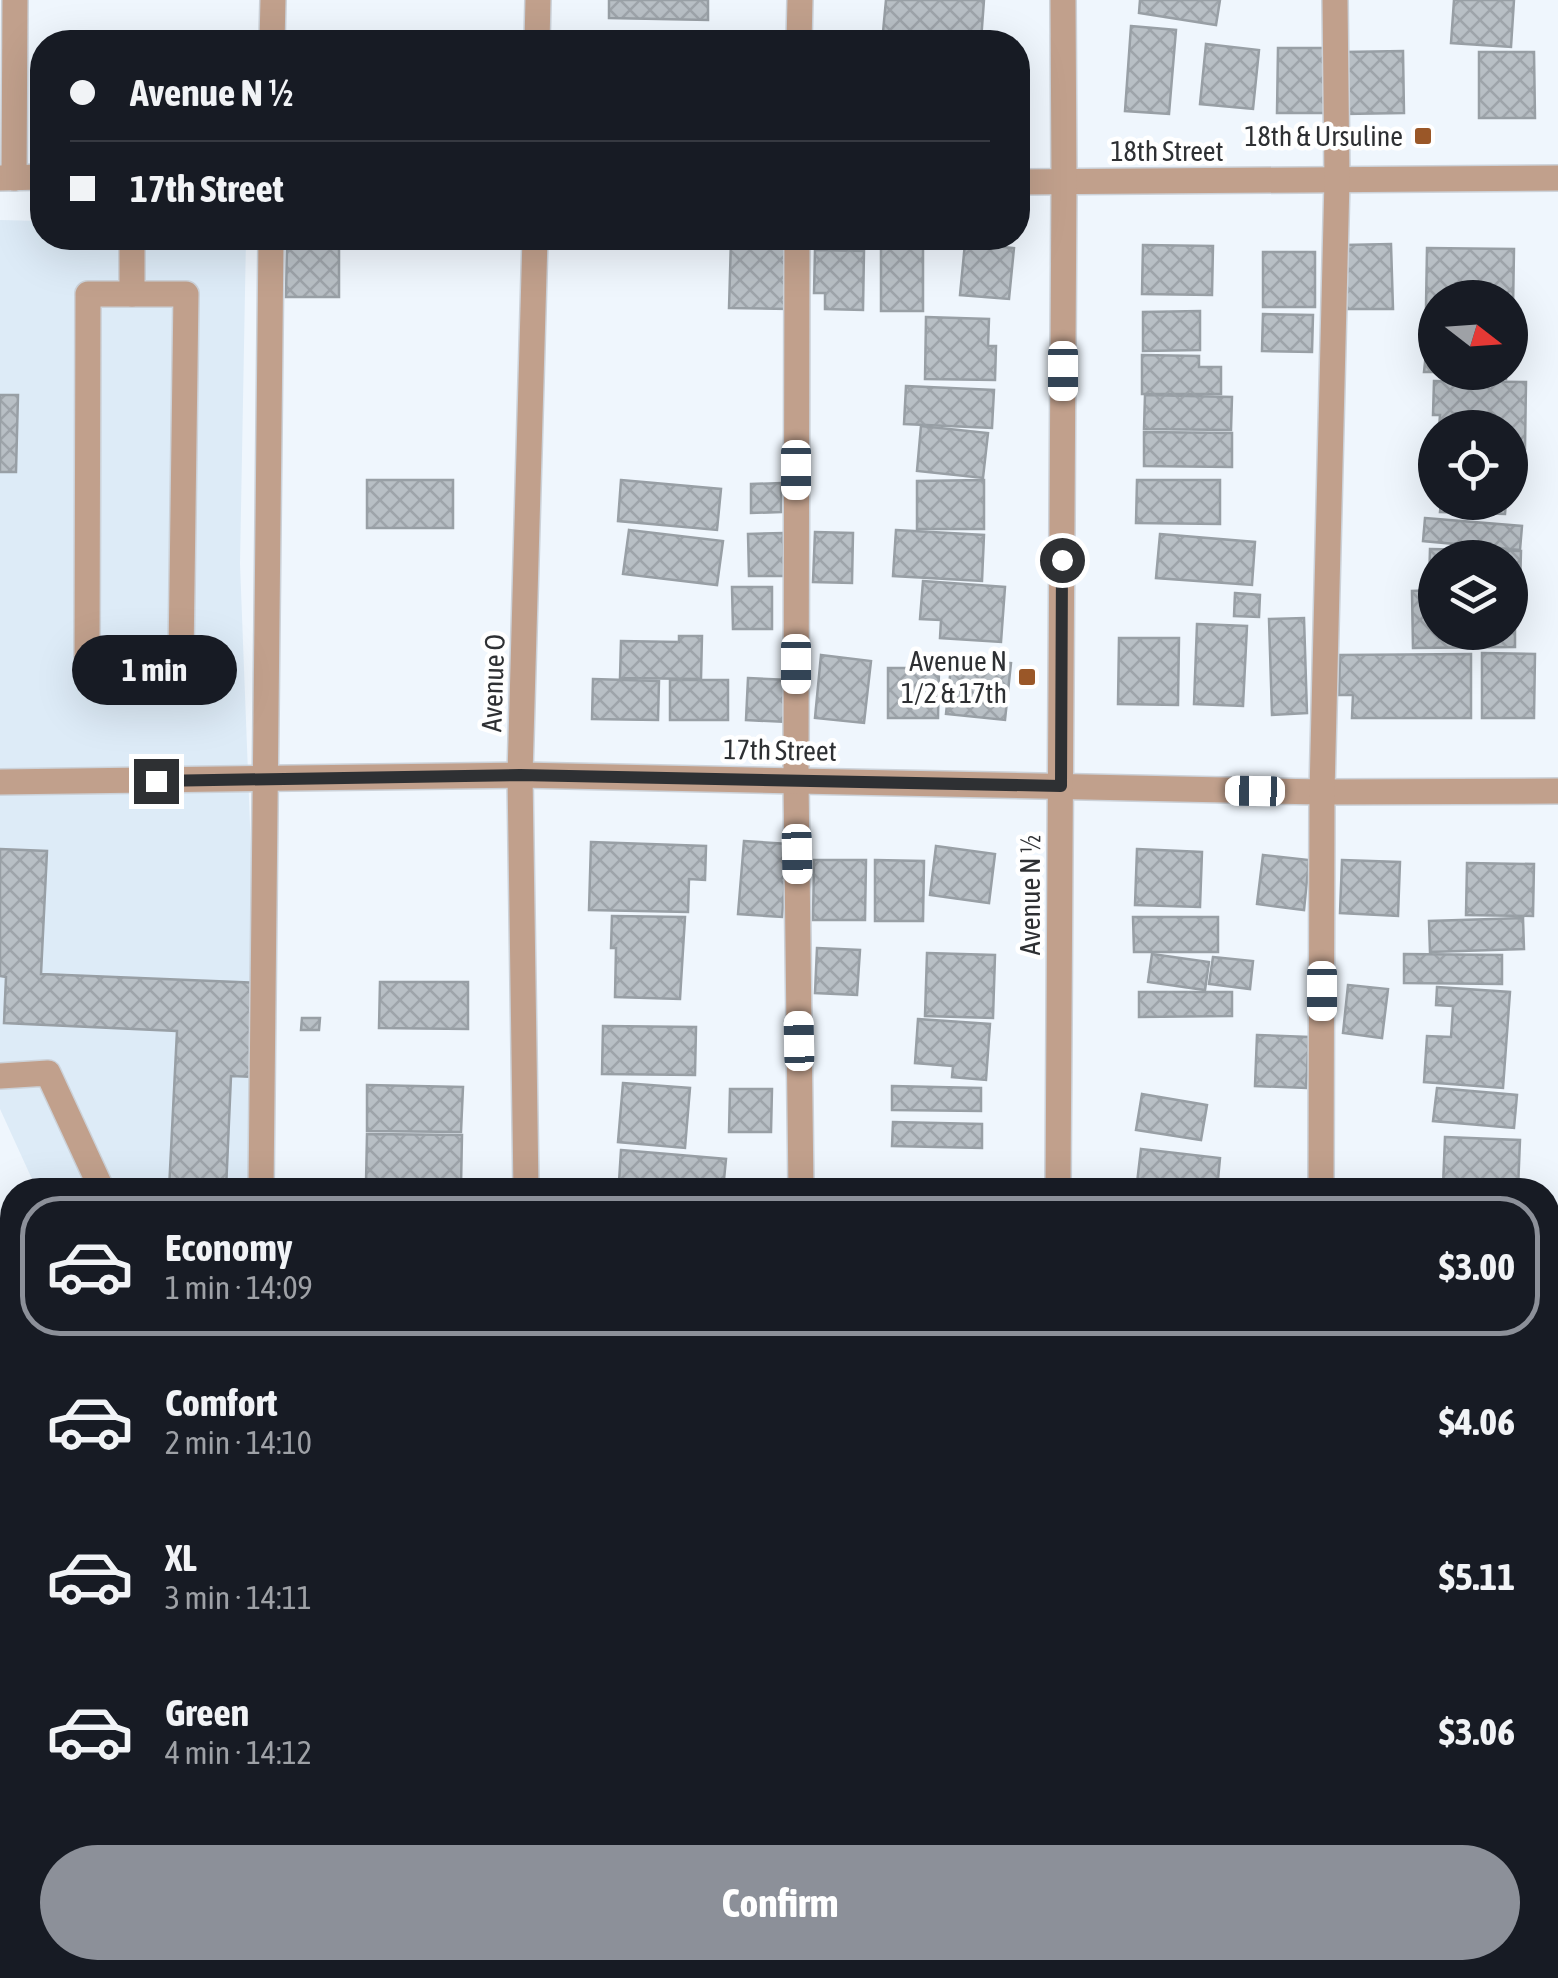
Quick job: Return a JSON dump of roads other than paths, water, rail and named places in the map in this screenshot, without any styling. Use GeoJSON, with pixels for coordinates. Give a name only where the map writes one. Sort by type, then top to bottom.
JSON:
{"type":"FeatureCollection","features":[{"type":"Feature","properties":{"kind":"street"},"geometry":{"type":"LineString","coordinates":[[7,178],[15,0]]}},
{"type":"Feature","properties":{"kind":"street"},"geometry":{"type":"LineString","coordinates":[[272,0],[272,30]]}},
{"type":"Feature","properties":{"kind":"street"},"geometry":{"type":"LineString","coordinates":[[538,0],[538,30]]}},
{"type":"Feature","properties":{"kind":"street"},"geometry":{"type":"LineString","coordinates":[[799,30],[800,0]]}},
{"type":"Feature","properties":{"kind":"street","name":"Avenue N ½"},"geometry":{"type":"LineString","coordinates":[[1058,1178],[1063,0]]}},
{"type":"Feature","properties":{"kind":"street"},"geometry":{"type":"LineString","coordinates":[[1321,1178],[1322,792],[1336,180],[1335,0]]}},
{"type":"Feature","properties":{"kind":"street","name":"18th Street"},"geometry":{"type":"LineString","coordinates":[[1030,182],[1558,178]]}},
{"type":"Feature","properties":{"kind":"street"},"geometry":{"type":"LineString","coordinates":[[132,250],[132,294]]}},
{"type":"Feature","properties":{"kind":"street"},"geometry":{"type":"LineString","coordinates":[[261,1178],[271,250]]}},
{"type":"Feature","properties":{"kind":"street","name":"Avenue O"},"geometry":{"type":"LineString","coordinates":[[526,1178],[520,775],[535,250]]}},
{"type":"Feature","properties":{"kind":"street"},"geometry":{"type":"LineString","coordinates":[[797,250],[796,780],[801,1178]]}},
{"type":"Feature","properties":{"kind":"street"},"geometry":{"type":"LineString","coordinates":[[88,294],[132,294],[186,294],[181,656],[87,656],[88,294]]}},
{"type":"Feature","properties":{"kind":"street","name":"17th Street"},"geometry":{"type":"LineString","coordinates":[[0,782],[520,775],[1322,792],[1558,791]]}},
{"type":"Feature","properties":{"kind":"street"},"geometry":{"type":"LineString","coordinates":[[0,1076],[48,1073],[96,1178]]}},
{"type":"Feature","properties":{"kind":"place","name":"18th & Ursuline"},"geometry":{"type":"Point","coordinates":[1423,136]}},
{"type":"Feature","properties":{"kind":"place","name":"Avenue N 1/2 & 17th"},"geometry":{"type":"Point","coordinates":[1027,677]}}]}
